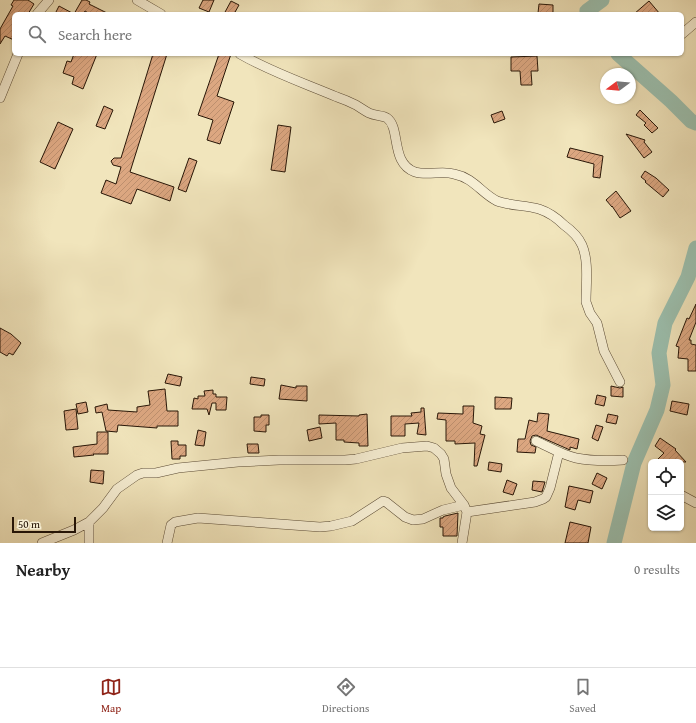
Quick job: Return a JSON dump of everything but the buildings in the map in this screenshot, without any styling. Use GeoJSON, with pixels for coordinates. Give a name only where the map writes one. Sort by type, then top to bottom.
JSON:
{"type":"FeatureCollection","features":[{"type":"Feature","properties":{"kind":"street"},"geometry":{"type":"LineString","coordinates":[[39,12],[49,0]]}},
{"type":"Feature","properties":{"kind":"street"},"geometry":{"type":"LineString","coordinates":[[137,0],[158,12]]}},
{"type":"Feature","properties":{"kind":"street"},"geometry":{"type":"LineString","coordinates":[[684,32],[696,22]]}},
{"type":"Feature","properties":{"kind":"street"},"geometry":{"type":"LineString","coordinates":[[0,98],[17,56]]}},
{"type":"Feature","properties":{"kind":"street"},"geometry":{"type":"LineString","coordinates":[[244,56],[269,70],[356,105],[369,113],[386,118],[392,126],[401,160],[405,166],[415,172],[425,174],[453,173],[463,176],[486,194],[497,200],[510,204],[530,206],[541,210],[554,217],[573,232],[582,244],[585,252],[586,302],[597,323],[604,351],[620,382]]}},
{"type":"Feature","properties":{"kind":"street"},"geometry":{"type":"LineString","coordinates":[[536,441],[576,458],[605,461],[623,460]]}},
{"type":"Feature","properties":{"kind":"street"},"geometry":{"type":"LineString","coordinates":[[42,543],[90,522],[117,489],[137,475],[143,473],[156,473],[178,468],[238,462],[356,459],[387,451],[415,446],[427,446],[434,448],[441,454],[444,459],[446,474],[451,488],[466,508],[462,543]]}},
{"type":"Feature","properties":{"kind":"street"},"geometry":{"type":"LineString","coordinates":[[167,543],[171,525],[175,522],[198,518],[320,527],[332,526],[352,521],[383,501],[405,517],[413,520],[423,519],[442,510],[528,503],[543,499],[550,488],[559,452]]}},
{"type":"Feature","properties":{"kind":"street"},"geometry":{"type":"LineString","coordinates":[[684,497],[696,503]]}},
{"type":"Feature","properties":{"kind":"street"},"geometry":{"type":"LineString","coordinates":[[89,543],[90,522]]}},
{"type":"Feature","properties":{"kind":"waterway"},"geometry":{"type":"LineString","coordinates":[[587,12],[602,0]]}},
{"type":"Feature","properties":{"kind":"waterway"},"geometry":{"type":"LineString","coordinates":[[620,56],[691,121],[696,123]]}},
{"type":"Feature","properties":{"kind":"waterway"},"geometry":{"type":"LineString","coordinates":[[614,543],[634,463],[657,410],[663,385],[659,353],[665,323],[688,277],[696,248]]}}]}
